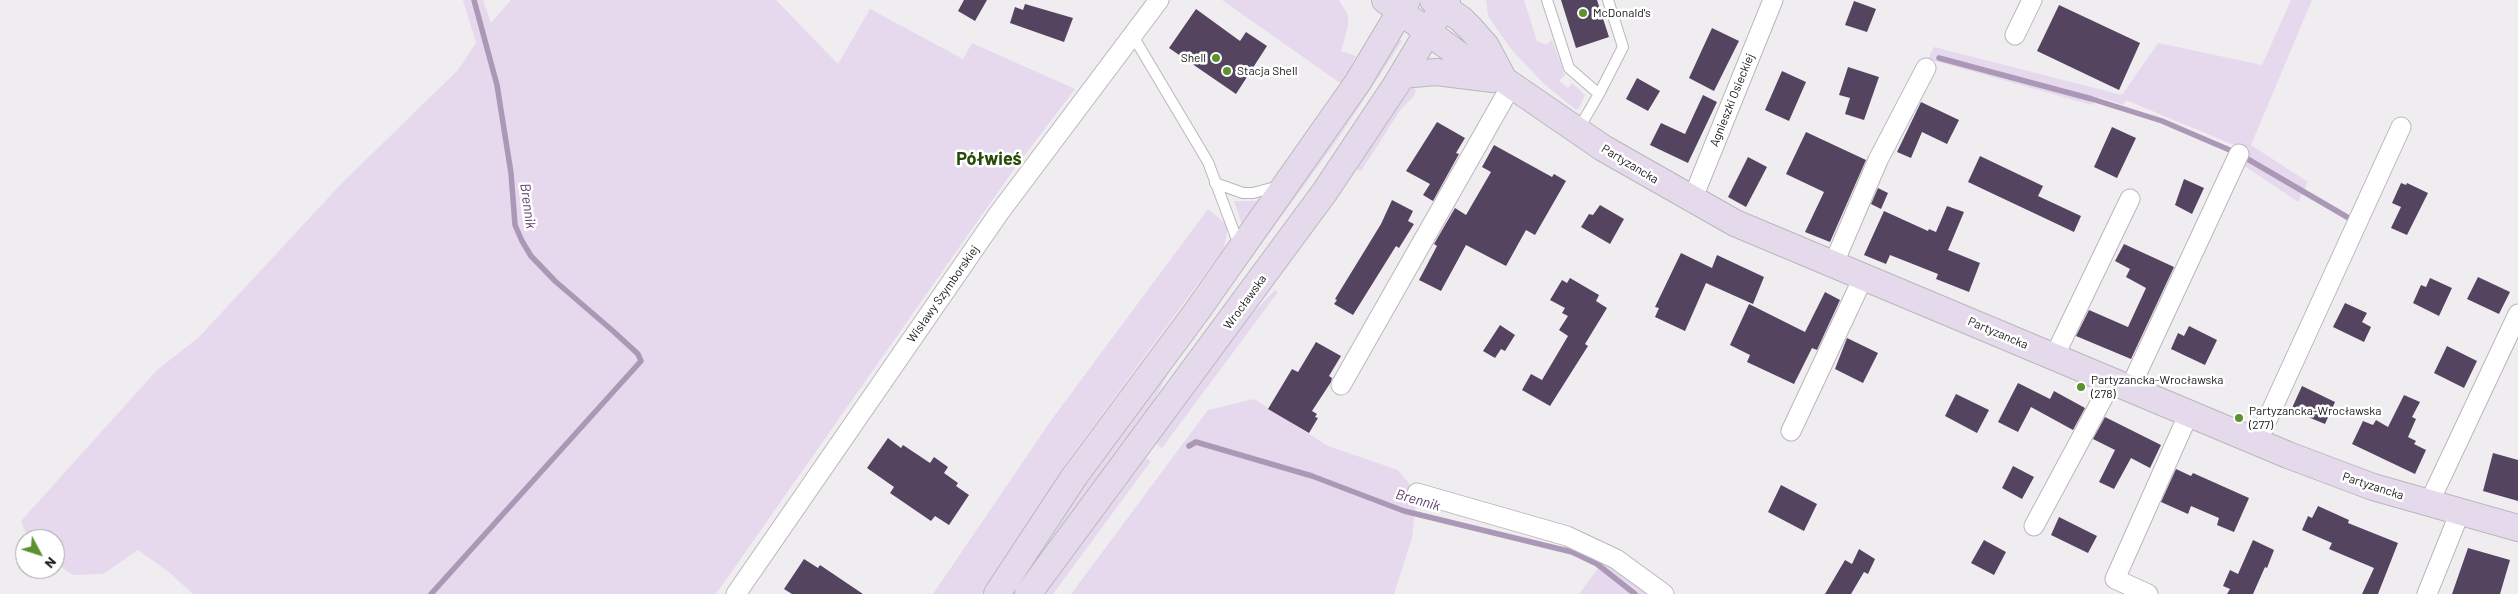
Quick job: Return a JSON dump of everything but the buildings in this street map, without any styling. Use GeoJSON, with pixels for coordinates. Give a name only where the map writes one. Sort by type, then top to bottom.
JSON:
{"type":"FeatureCollection","features":[{"type":"Feature","properties":{"kind":"main road","name":"Partyzancka"},"geometry":{"type":"LineString","coordinates":[[1441,2],[1464,21],[1486,46],[1508,83]]}},
{"type":"Feature","properties":{"kind":"main road","name":"Wrocławska"},"geometry":{"type":"LineString","coordinates":[[1028,594],[1318,201],[1429,32],[1441,2]]}},
{"type":"Feature","properties":{"kind":"main road","name":"Partyzancka"},"geometry":{"type":"LineString","coordinates":[[1397,4],[1429,32],[1470,63],[1508,83],[1577,131],[1692,200],[1735,223],[2257,442],[2373,487],[2518,528]]}},
{"type":"Feature","properties":{"kind":"main road"},"geometry":{"type":"LineString","coordinates":[[997,594],[1074,477],[1358,82],[1397,4]]}},
{"type":"Feature","properties":{"kind":"main road"},"geometry":{"type":"LineString","coordinates":[[1402,75],[1436,72],[1508,83]]}},
{"type":"Feature","properties":{"kind":"street","name":"Wisławy Szymborskiej"},"geometry":{"type":"LineString","coordinates":[[736,594],[999,213],[1159,0]]}},
{"type":"Feature","properties":{"kind":"street","name":"Agnieszki Osieckiej"},"geometry":{"type":"LineString","coordinates":[[1692,200],[1773,0]]}},
{"type":"Feature","properties":{"kind":"street"},"geometry":{"type":"LineString","coordinates":[[2015,35],[2032,0]]}},
{"type":"Feature","properties":{"kind":"street"},"geometry":{"type":"LineString","coordinates":[[1833,265],[1878,160],[1926,68]]}},
{"type":"Feature","properties":{"kind":"street"},"geometry":{"type":"LineString","coordinates":[[1341,385],[1508,83]]}},
{"type":"Feature","properties":{"kind":"street"},"geometry":{"type":"LineString","coordinates":[[2257,442],[2400,127]]}},
{"type":"Feature","properties":{"kind":"street"},"geometry":{"type":"LineString","coordinates":[[2034,526],[2121,385],[2239,154]]}},
{"type":"Feature","properties":{"kind":"street"},"geometry":{"type":"LineString","coordinates":[[2054,357],[2130,199]]}},
{"type":"Feature","properties":{"kind":"street"},"geometry":{"type":"LineString","coordinates":[[1791,431],[1863,278]]}},
{"type":"Feature","properties":{"kind":"street"},"geometry":{"type":"LineString","coordinates":[[2430,504],[2518,314]]}},
{"type":"Feature","properties":{"kind":"street"},"geometry":{"type":"LineString","coordinates":[[2148,594],[2115,580],[2189,413]]}},
{"type":"Feature","properties":{"kind":"street"},"geometry":{"type":"LineString","coordinates":[[1417,493],[1567,536],[1616,559],[1664,594]]}},
{"type":"Feature","properties":{"kind":"street"},"geometry":{"type":"LineString","coordinates":[[2427,594],[2460,512]]}},
{"type":"Feature","properties":{"kind":"lane"},"geometry":{"type":"LineString","coordinates":[[1547,0],[1569,68],[1599,94]]}},
{"type":"Feature","properties":{"kind":"lane"},"geometry":{"type":"LineString","coordinates":[[1577,131],[1599,94],[1623,47],[1608,0]]}},
{"type":"Feature","properties":{"kind":"lane"},"geometry":{"type":"LineString","coordinates":[[1133,36],[1208,162],[1240,248]]}},
{"type":"Feature","properties":{"kind":"lane"},"geometry":{"type":"LineString","coordinates":[[1215,183],[1243,193],[1253,193],[1287,183]]}},
{"type":"Feature","properties":{"kind":"shaded area"},"geometry":{"type":"Polygon","coordinates":[[[463,0],[483,0],[491,23],[511,0],[776,0],[838,64],[870,9],[963,59],[972,43],[1075,89],[1012,172],[716,594],[193,594],[170,573],[138,550],[103,574],[73,575],[65,570],[65,529],[24,529],[21,521],[157,370],[199,337],[342,183],[458,70],[476,43],[463,0]]]}},
{"type":"Feature","properties":{"kind":"shaded area"},"geometry":{"type":"Polygon","coordinates":[[[1222,0],[1339,0],[1348,15],[1348,26],[1341,51],[1356,56],[1348,73],[1340,83],[1222,0]]]}},
{"type":"Feature","properties":{"kind":"shaded area"},"geometry":{"type":"Polygon","coordinates":[[[1486,0],[1524,0],[1537,41],[1546,45],[1552,40],[1565,75],[1559,81],[1568,88],[1572,83],[1585,95],[1579,108],[1576,110],[1544,84],[1511,49],[1488,16],[1486,0]]]}},
{"type":"Feature","properties":{"kind":"shaded area"},"geometry":{"type":"Polygon","coordinates":[[[2291,0],[2312,0],[2251,145],[2308,182],[2298,202],[2240,163],[2236,146],[2126,100],[2123,105],[2099,97],[2092,105],[1928,59],[1934,47],[2122,95],[2158,43],[2262,65],[2291,0]]]}},
{"type":"Feature","properties":{"kind":"shaded area"},"geometry":{"type":"Polygon","coordinates":[[[1399,38],[1402,41],[1340,136],[1170,370],[1152,404],[1014,594],[1010,594],[1056,522],[1399,38]]]}},
{"type":"Feature","properties":{"kind":"shaded area"},"geometry":{"type":"Polygon","coordinates":[[[1413,86],[1416,91],[1413,97],[1401,109],[1361,171],[1356,169],[1404,96],[1413,86]]]}},
{"type":"Feature","properties":{"kind":"shaded area"},"geometry":{"type":"Polygon","coordinates":[[[1234,201],[1260,201],[1242,225],[1234,201]]]}},
{"type":"Feature","properties":{"kind":"shaded area"},"geometry":{"type":"Polygon","coordinates":[[[1208,209],[1228,226],[1224,248],[1070,458],[982,594],[933,594],[1052,419],[1208,209]]]}},
{"type":"Feature","properties":{"kind":"shaded area"},"geometry":{"type":"Polygon","coordinates":[[[1275,290],[1278,292],[1162,448],[1155,443],[1244,322],[1275,290]]]}},
{"type":"Feature","properties":{"kind":"shaded area"},"geometry":{"type":"Polygon","coordinates":[[[1254,399],[1328,446],[1398,470],[1417,493],[1412,538],[1394,594],[1071,594],[1208,410],[1254,399]]]}},
{"type":"Feature","properties":{"kind":"shaded area"},"geometry":{"type":"Polygon","coordinates":[[[1146,458],[1151,461],[1053,594],[1045,594],[1146,458]]]}},
{"type":"Feature","properties":{"kind":"shaded area"},"geometry":{"type":"Polygon","coordinates":[[[1608,555],[1664,594],[1579,594],[1608,555]]]}},
{"type":"Feature","properties":{"kind":"waterway","name":"Brennik"},"geometry":{"type":"LineString","coordinates":[[431,594],[641,361],[638,354],[555,281],[531,256],[522,241],[515,225],[511,173],[497,85],[474,0]]}},
{"type":"Feature","properties":{"kind":"waterway"},"geometry":{"type":"LineString","coordinates":[[1939,58],[2092,99],[2162,121],[2239,154],[2347,217]]}},
{"type":"Feature","properties":{"kind":"waterway","name":"Brennik"},"geometry":{"type":"LineString","coordinates":[[1189,446],[1196,442],[1312,476],[1404,511],[1572,552],[1597,564],[1635,594]]}},
{"type":"Feature","properties":{"kind":"place","name":"McDonald's"},"geometry":{"type":"Point","coordinates":[1583,13]}},
{"type":"Feature","properties":{"kind":"place","name":"Shell"},"geometry":{"type":"Point","coordinates":[1216,58]}},
{"type":"Feature","properties":{"kind":"place","name":"Stacja Shell"},"geometry":{"type":"Point","coordinates":[1227,71]}},
{"type":"Feature","properties":{"kind":"place","name":"Partyzancka-Wrocławska (278)"},"geometry":{"type":"Point","coordinates":[2081,387]}},
{"type":"Feature","properties":{"kind":"place","name":"Partyzancka-Wrocławska (277)"},"geometry":{"type":"Point","coordinates":[2239,418]}},
{"type":"Feature","properties":{"kind":"district","name":"Półwieś"},"geometry":{"type":"Point","coordinates":[989,159]}}]}
